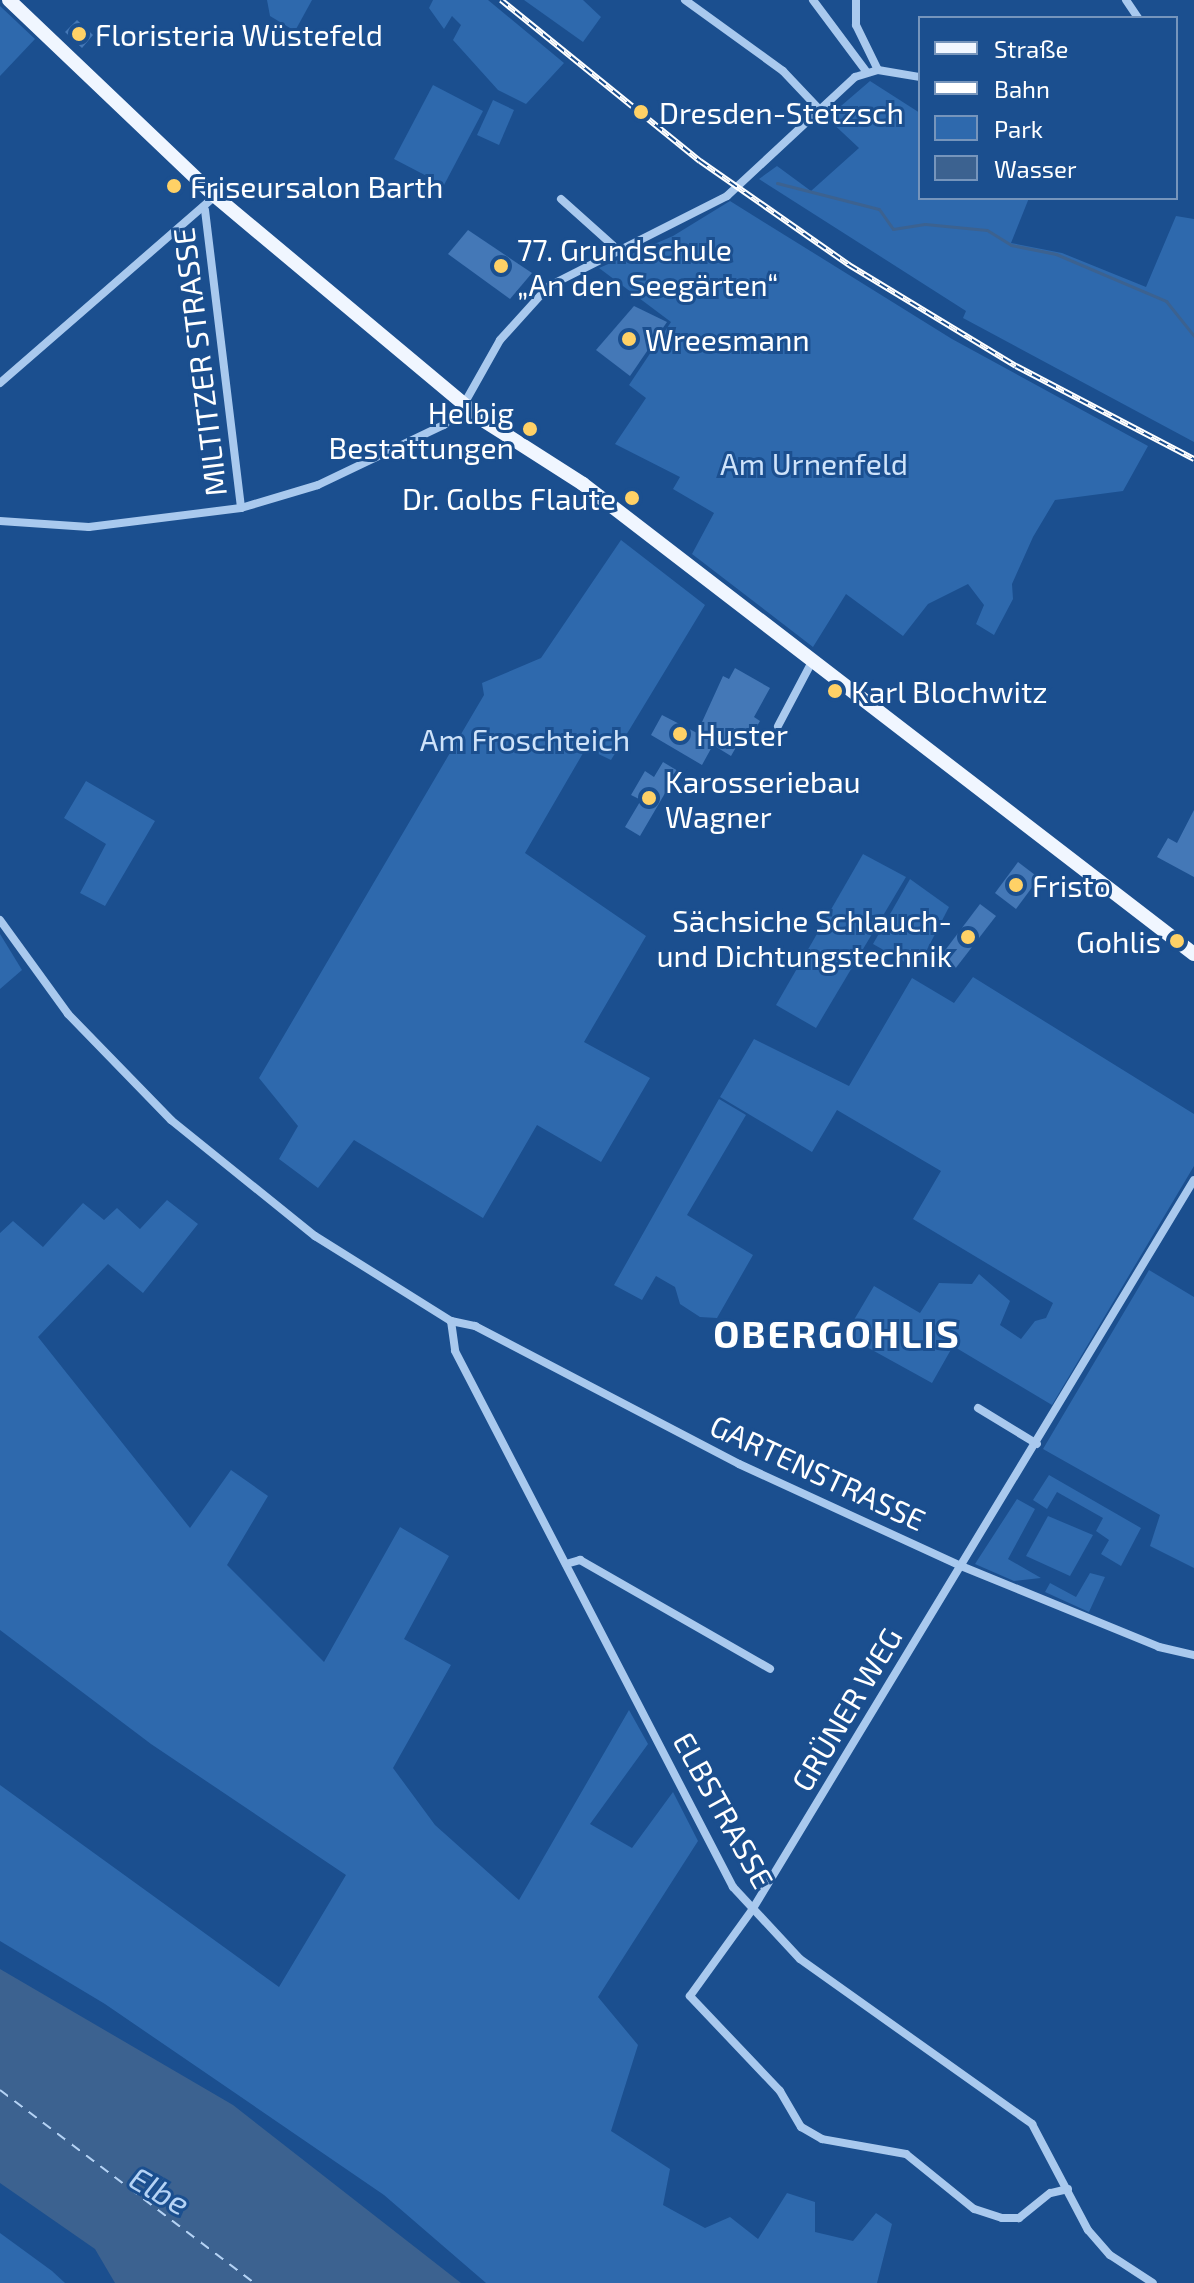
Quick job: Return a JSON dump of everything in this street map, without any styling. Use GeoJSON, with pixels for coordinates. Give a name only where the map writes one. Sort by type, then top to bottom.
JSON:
{"type":"FeatureCollection","features":[{"type":"Feature","properties":{"kind":"main road"},"geometry":{"type":"LineString","coordinates":[[9,0],[215,196],[464,404],[583,484],[1194,954]]}},
{"type":"Feature","properties":{"kind":"street"},"geometry":{"type":"LineString","coordinates":[[685,0],[783,71],[820,110]]}},
{"type":"Feature","properties":{"kind":"street"},"geometry":{"type":"LineString","coordinates":[[813,0],[866,71]]}},
{"type":"Feature","properties":{"kind":"street"},"geometry":{"type":"LineString","coordinates":[[856,0],[856,25],[878,70]]}},
{"type":"Feature","properties":{"kind":"street"},"geometry":{"type":"LineString","coordinates":[[0,521],[89,527],[241,508],[318,485],[444,425],[464,404],[520,313],[567,274],[727,196],[866,71],[918,77]]}},
{"type":"Feature","properties":{"kind":"street"},"geometry":{"type":"LineString","coordinates":[[0,383],[205,210],[215,196]]}},
{"type":"Feature","properties":{"kind":"street"},"geometry":{"type":"LineString","coordinates":[[561,199],[617,249]]}},
{"type":"Feature","properties":{"kind":"street","name":"MILTITZER STRASSE"},"geometry":{"type":"LineString","coordinates":[[205,210],[241,508]]}},
{"type":"Feature","properties":{"kind":"street"},"geometry":{"type":"LineString","coordinates":[[778,726],[813,660]]}},
{"type":"Feature","properties":{"kind":"street","name":"GARTENSTRASSE"},"geometry":{"type":"LineString","coordinates":[[0,920],[68,1014],[171,1120],[318,1238],[451,1321],[475,1326],[739,1464],[961,1566],[1159,1647],[1194,1655]]}},
{"type":"Feature","properties":{"kind":"street","name":"GRÜNER WEG"},"geometry":{"type":"LineString","coordinates":[[1068,2189],[1050,2193],[1019,2218],[1002,2218],[974,2209],[906,2154],[822,2139],[801,2127],[780,2091],[690,1996],[752,1910],[1037,1444],[1194,1180]]}},
{"type":"Feature","properties":{"kind":"street","name":"ELBSTRASSE"},"geometry":{"type":"LineString","coordinates":[[451,1321],[455,1351],[733,1887],[782,1944],[885,2025],[1032,2124],[1110,2255],[1153,2283]]}},
{"type":"Feature","properties":{"kind":"street"},"geometry":{"type":"LineString","coordinates":[[978,1408],[1037,1444]]}},
{"type":"Feature","properties":{"kind":"street"},"geometry":{"type":"LineString","coordinates":[[566,1564],[580,1560],[770,1669]]}},
{"type":"Feature","properties":{"kind":"green space"},"geometry":{"type":"Polygon","coordinates":[[[267,0],[312,0],[295,31],[270,16],[267,0]]]}},
{"type":"Feature","properties":{"kind":"green space"},"geometry":{"type":"Polygon","coordinates":[[[433,0],[488,0],[564,63],[526,104],[498,90],[453,40],[461,25],[452,16],[444,29],[429,8],[433,0]]]}},
{"type":"Feature","properties":{"kind":"green space"},"geometry":{"type":"Polygon","coordinates":[[[524,0],[583,0],[601,17],[583,42],[524,0]]]}},
{"type":"Feature","properties":{"kind":"green space"},"geometry":{"type":"Polygon","coordinates":[[[0,6],[35,39],[0,76],[0,6]]]}},
{"type":"Feature","properties":{"kind":"green space"},"geometry":{"type":"Polygon","coordinates":[[[870,81],[918,112],[918,200],[1028,200],[1011,243],[1062,253],[1146,287],[1176,216],[1194,219],[1194,442],[963,318],[966,311],[759,179],[777,166],[811,191],[859,148],[827,118],[870,81]]]}},
{"type":"Feature","properties":{"kind":"green space"},"geometry":{"type":"Polygon","coordinates":[[[433,85],[483,111],[444,185],[394,159],[433,85]]]}},
{"type":"Feature","properties":{"kind":"green space"},"geometry":{"type":"Polygon","coordinates":[[[493,100],[514,110],[499,145],[477,135],[493,100]]]}},
{"type":"Feature","properties":{"kind":"green space","name":"Am Urnenfeld"},"geometry":{"type":"Polygon","coordinates":[[[730,201],[952,339],[1148,446],[1123,491],[1055,500],[1033,537],[1012,584],[1013,599],[994,635],[976,624],[984,605],[968,584],[928,604],[903,636],[846,594],[813,647],[692,554],[714,513],[673,489],[680,477],[615,444],[646,398],[629,385],[671,322],[599,268],[673,236],[730,201]]]}},
{"type":"Feature","properties":{"kind":"green space","name":"Am Froschteich"},"geometry":{"type":"Polygon","coordinates":[[[621,540],[705,605],[611,760],[586,748],[525,853],[646,936],[584,1042],[650,1078],[601,1162],[537,1125],[483,1218],[354,1140],[318,1188],[279,1159],[298,1126],[259,1078],[484,695],[482,683],[541,658],[621,540]]]}},
{"type":"Feature","properties":{"kind":"green space"},"geometry":{"type":"Polygon","coordinates":[[[86,781],[155,821],[105,906],[80,893],[106,844],[64,818],[86,781]]]}},
{"type":"Feature","properties":{"kind":"green space"},"geometry":{"type":"Polygon","coordinates":[[[863,854],[906,877],[816,1028],[776,1005],[863,854]]]}},
{"type":"Feature","properties":{"kind":"green space"},"geometry":{"type":"Polygon","coordinates":[[[910,879],[949,907],[917,969],[873,944],[910,879]]]}},
{"type":"Feature","properties":{"kind":"green space"},"geometry":{"type":"Polygon","coordinates":[[[0,934],[22,970],[0,989],[0,934]]]}},
{"type":"Feature","properties":{"kind":"green space"},"geometry":{"type":"Polygon","coordinates":[[[973,977],[1194,1114],[1194,1166],[1052,1405],[953,1346],[932,1383],[845,1335],[874,1286],[920,1313],[939,1283],[972,1284],[979,1274],[1010,1301],[1000,1325],[1021,1339],[1035,1321],[1046,1318],[1053,1303],[913,1219],[941,1171],[837,1110],[812,1152],[720,1097],[754,1039],[849,1086],[912,978],[954,1003],[973,977]]]}},
{"type":"Feature","properties":{"kind":"green space"},"geometry":{"type":"Polygon","coordinates":[[[719,1099],[746,1115],[687,1215],[753,1255],[717,1318],[700,1317],[680,1304],[675,1287],[656,1276],[642,1300],[614,1285],[719,1099]]]}},
{"type":"Feature","properties":{"kind":"green space"},"geometry":{"type":"Polygon","coordinates":[[[167,1200],[198,1224],[143,1293],[108,1264],[38,1337],[190,1528],[231,1470],[268,1496],[227,1565],[324,1662],[400,1527],[449,1556],[404,1639],[451,1665],[393,1768],[435,1825],[519,1900],[629,1710],[648,1744],[590,1824],[632,1848],[673,1792],[698,1841],[598,1997],[638,2045],[611,2131],[670,2169],[663,2205],[705,2228],[730,2217],[758,2239],[787,2193],[815,2202],[815,2232],[853,2241],[876,2213],[892,2224],[877,2283],[486,2283],[384,2195],[105,2004],[0,1941],[0,1785],[279,1987],[346,1875],[151,1744],[0,1630],[0,1233],[13,1221],[43,1247],[83,1203],[104,1220],[117,1208],[140,1229],[167,1200]]]}},
{"type":"Feature","properties":{"kind":"green space"},"geometry":{"type":"Polygon","coordinates":[[[1149,1270],[1194,1297],[1194,1568],[1150,1546],[1160,1515],[1043,1449],[1149,1270]]]}},
{"type":"Feature","properties":{"kind":"green space"},"geometry":{"type":"Polygon","coordinates":[[[1049,1475],[1141,1528],[1121,1566],[1101,1554],[1109,1540],[1096,1531],[1103,1518],[1057,1492],[1047,1509],[1033,1500],[1049,1475]]]}},
{"type":"Feature","properties":{"kind":"green space"},"geometry":{"type":"Polygon","coordinates":[[[1017,1499],[1035,1509],[1008,1559],[1041,1578],[1014,1581],[975,1564],[1017,1499]]]}},
{"type":"Feature","properties":{"kind":"green space"},"geometry":{"type":"Polygon","coordinates":[[[1048,1516],[1093,1535],[1070,1576],[1026,1556],[1048,1516]]]}},
{"type":"Feature","properties":{"kind":"green space"},"geometry":{"type":"Polygon","coordinates":[[[1090,1573],[1105,1577],[1089,1612],[1045,1592],[1050,1583],[1076,1597],[1090,1573]]]}},
{"type":"Feature","properties":{"kind":"green space"},"geometry":{"type":"Polygon","coordinates":[[[0,2233],[52,2271],[65,2283],[0,2283],[0,2233]]]}},
{"type":"Feature","properties":{"kind":"water","name":"Elbe"},"geometry":{"type":"Polygon","coordinates":[[[0,1969],[233,2105],[461,2283],[115,2283],[95,2249],[0,2183],[0,1969]]]}},
{"type":"Feature","properties":{"kind":"building","name":"Floristeria Wüstefeld"},"geometry":{"type":"Polygon","coordinates":[[[77,20],[93,35],[82,48],[65,32],[77,20]]]}},
{"type":"Feature","properties":{"kind":"building","name":"77. Grundschule „An den Seegärten“"},"geometry":{"type":"Polygon","coordinates":[[[468,230],[532,273],[510,299],[448,254],[468,230]]]}},
{"type":"Feature","properties":{"kind":"building","name":"Wreesmann"},"geometry":{"type":"Polygon","coordinates":[[[634,306],[667,322],[630,376],[596,350],[634,306]]]}},
{"type":"Feature","properties":{"kind":"building"},"geometry":{"type":"Polygon","coordinates":[[[735,668],[770,688],[754,717],[760,721],[753,733],[746,730],[731,756],[713,745],[702,765],[651,735],[662,715],[697,733],[723,676],[729,679],[735,668]]]}},
{"type":"Feature","properties":{"kind":"building","name":"Karosseriebau Wagner"},"geometry":{"type":"Polygon","coordinates":[[[663,762],[678,771],[640,836],[625,827],[641,800],[631,795],[645,771],[654,777],[663,762]]]}},
{"type":"Feature","properties":{"kind":"building"},"geometry":{"type":"Polygon","coordinates":[[[1194,810],[1194,877],[1157,857],[1168,838],[1177,843],[1194,810]]]}},
{"type":"Feature","properties":{"kind":"building","name":"Fristo"},"geometry":{"type":"Polygon","coordinates":[[[1018,862],[1039,878],[1016,909],[995,893],[1018,862]]]}},
{"type":"Feature","properties":{"kind":"building","name":"Sächsiche Schlauch- und Dichtungstechnik"},"geometry":{"type":"Polygon","coordinates":[[[980,904],[996,916],[955,969],[940,957],[980,904]]]}},
{"type":"Feature","properties":{"kind":"waterway"},"geometry":{"type":"LineString","coordinates":[[777,183],[879,209],[893,229],[925,224],[987,230],[1011,245],[1056,254],[1166,301],[1194,336]]}},
{"type":"Feature","properties":{"kind":"ferry route"},"geometry":{"type":"LineString","coordinates":[[0,2090],[254,2283]]}},
{"type":"Feature","properties":{"kind":"railway"},"geometry":{"type":"LineString","coordinates":[[501,0],[700,161],[849,265],[1016,366],[1194,459]]}},
{"type":"Feature","properties":{"kind":"place","name":"Floristeria Wüstefeld"},"geometry":{"type":"Point","coordinates":[79,34]}},
{"type":"Feature","properties":{"kind":"place","name":"Dresden-Stetzsch"},"geometry":{"type":"Point","coordinates":[641,112]}},
{"type":"Feature","properties":{"kind":"place","name":"Friseursalon Barth"},"geometry":{"type":"Point","coordinates":[174,186]}},
{"type":"Feature","properties":{"kind":"place","name":"77. Grundschule „An den Seegärten“"},"geometry":{"type":"Point","coordinates":[501,266]}},
{"type":"Feature","properties":{"kind":"place","name":"Wreesmann"},"geometry":{"type":"Point","coordinates":[629,339]}},
{"type":"Feature","properties":{"kind":"place","name":"Helbig Bestattungen"},"geometry":{"type":"Point","coordinates":[530,429]}},
{"type":"Feature","properties":{"kind":"place","name":"Dr. Golbs Flaute"},"geometry":{"type":"Point","coordinates":[632,498]}},
{"type":"Feature","properties":{"kind":"place","name":"Karl Blochwitz"},"geometry":{"type":"Point","coordinates":[835,691]}},
{"type":"Feature","properties":{"kind":"place","name":"Huster"},"geometry":{"type":"Point","coordinates":[680,734]}},
{"type":"Feature","properties":{"kind":"place","name":"Karosseriebau Wagner"},"geometry":{"type":"Point","coordinates":[649,798]}},
{"type":"Feature","properties":{"kind":"place","name":"Fristo"},"geometry":{"type":"Point","coordinates":[1016,885]}},
{"type":"Feature","properties":{"kind":"place","name":"Sächsiche Schlauch- und Dichtungstechnik"},"geometry":{"type":"Point","coordinates":[968,937]}},
{"type":"Feature","properties":{"kind":"place","name":"Gohlis"},"geometry":{"type":"Point","coordinates":[1177,941]}},
{"type":"Feature","properties":{"kind":"district","name":"OBERGOHLIS"},"geometry":{"type":"Point","coordinates":[837,1334]}}]}
